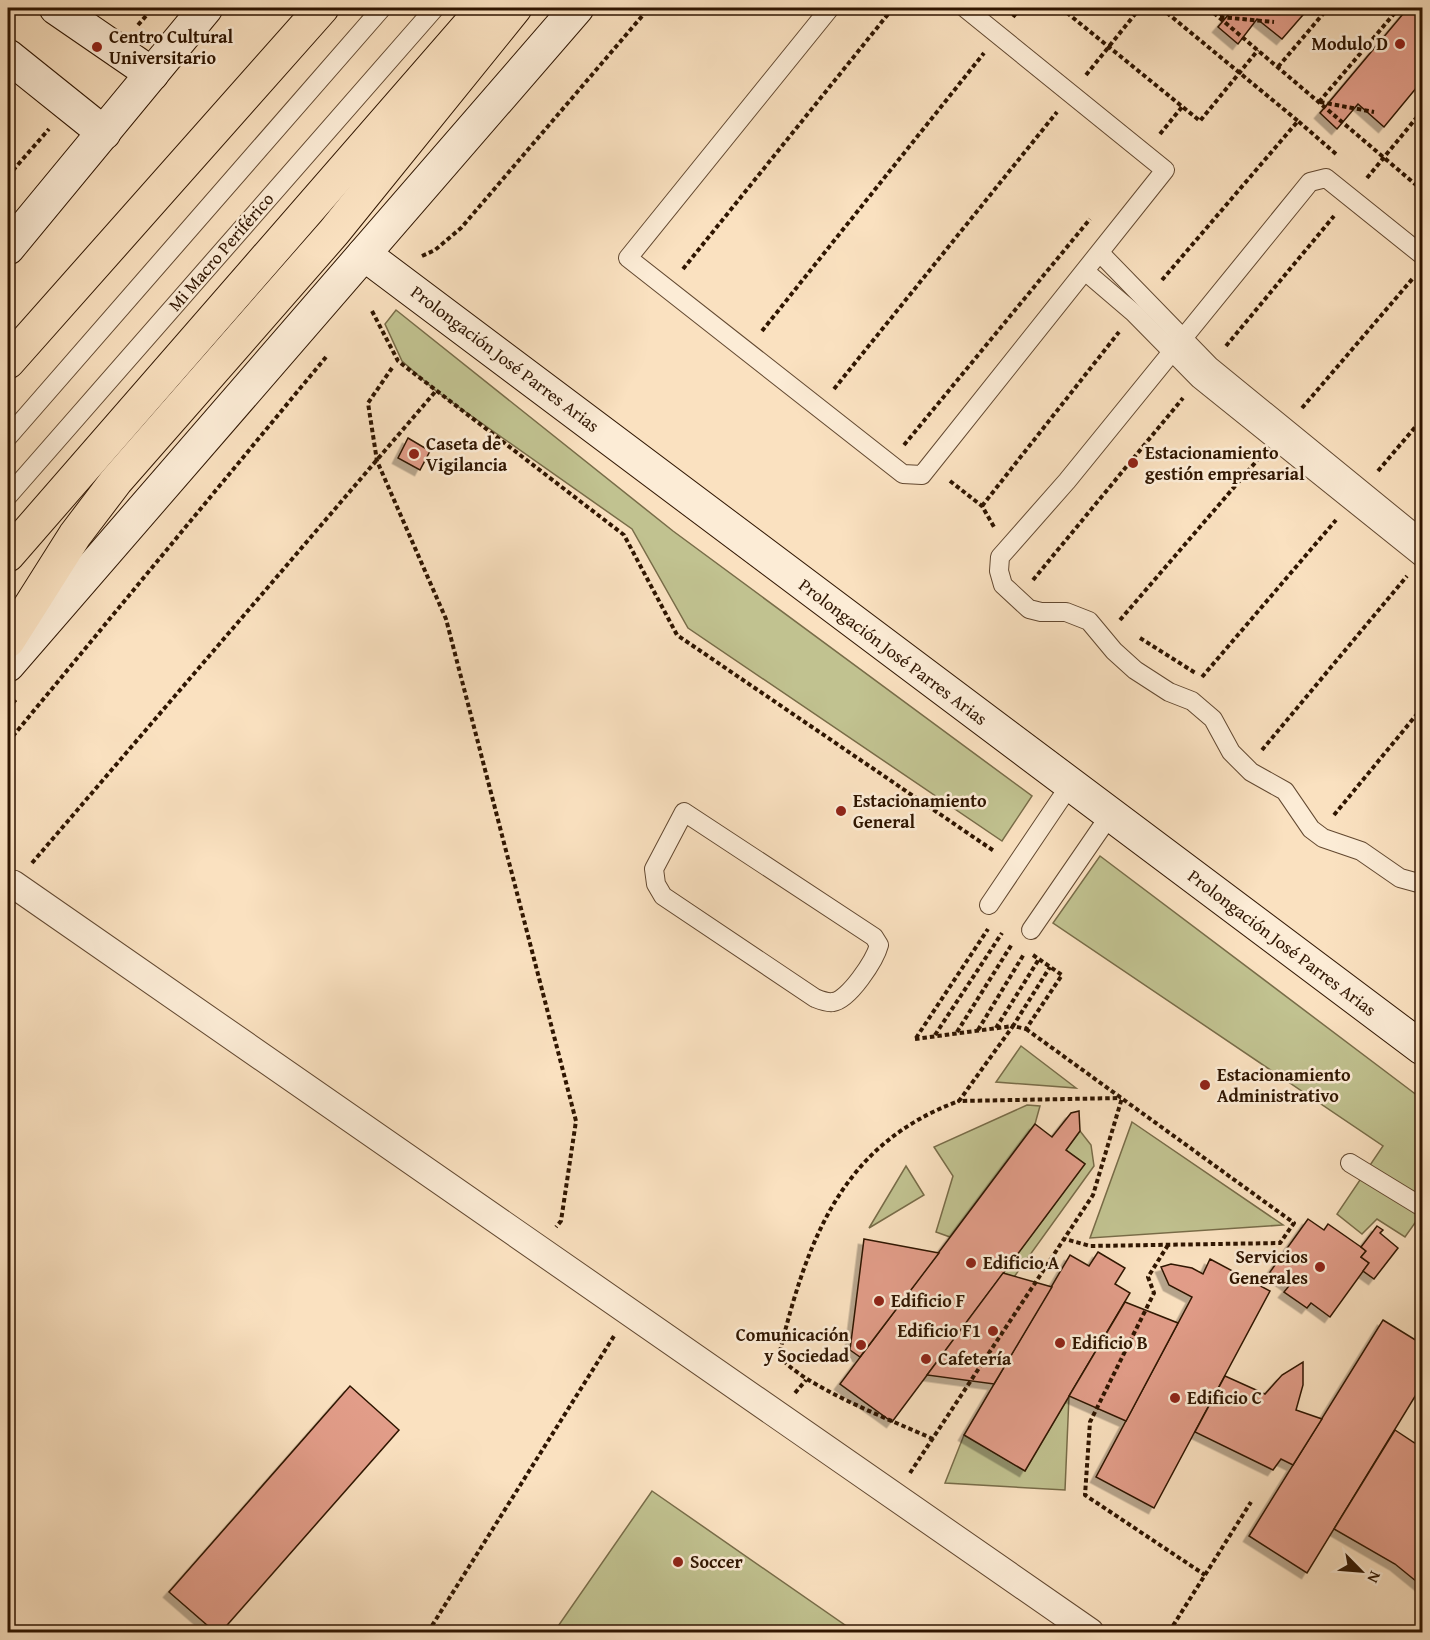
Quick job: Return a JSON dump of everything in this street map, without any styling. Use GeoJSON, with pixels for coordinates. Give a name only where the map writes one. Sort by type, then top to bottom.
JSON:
{"type":"FeatureCollection","features":[{"type":"Feature","properties":{"kind":"highway"},"geometry":{"type":"LineString","coordinates":[[8,362],[322,8]]}},
{"type":"Feature","properties":{"kind":"highway"},"geometry":{"type":"LineString","coordinates":[[8,555],[484,8]]}},
{"type":"Feature","properties":{"kind":"highway"},"geometry":{"type":"LineString","coordinates":[[8,641],[69,545],[116,481],[334,232],[515,8]]}},
{"type":"Feature","properties":{"kind":"main road"},"geometry":{"type":"LineString","coordinates":[[56,8],[152,74]]}},
{"type":"Feature","properties":{"kind":"main road"},"geometry":{"type":"LineString","coordinates":[[8,248],[206,8]]}},
{"type":"Feature","properties":{"kind":"main road"},"geometry":{"type":"LineString","coordinates":[[8,665],[577,8]]}},
{"type":"Feature","properties":{"kind":"main road"},"geometry":{"type":"LineString","coordinates":[[8,56],[104,133]]}},
{"type":"Feature","properties":{"kind":"main road","name":"Prolongación José Parres Arias"},"geometry":{"type":"LineString","coordinates":[[364,254],[1110,815],[1415,1038]]}},
{"type":"Feature","properties":{"kind":"street"},"geometry":{"type":"LineString","coordinates":[[13,884],[1090,1632]]}},
{"type":"Feature","properties":{"kind":"lane"},"geometry":{"type":"LineString","coordinates":[[8,437],[382,8]]}},
{"type":"Feature","properties":{"kind":"lane","name":"Mi Macro Periférico"},"geometry":{"type":"LineString","coordinates":[[8,496],[435,8]]}},
{"type":"Feature","properties":{"kind":"lane"},"geometry":{"type":"LineString","coordinates":[[830,8],[628,258],[903,474],[922,475],[1101,254],[1165,170],[966,8]]}},
{"type":"Feature","properties":{"kind":"lane"},"geometry":{"type":"LineString","coordinates":[[1422,255],[1326,178],[1310,182],[1178,345],[1000,557],[999,571],[1003,585],[1029,609],[1066,612],[1089,621],[1114,651],[1135,670],[1168,692],[1191,701],[1213,719],[1231,752],[1251,772],[1285,791],[1311,829],[1323,838],[1361,851],[1400,878],[1422,884]]}},
{"type":"Feature","properties":{"kind":"lane"},"geometry":{"type":"LineString","coordinates":[[1101,254],[1140,306],[1178,345],[1210,366],[1357,496],[1422,558]]}},
{"type":"Feature","properties":{"kind":"lane"},"geometry":{"type":"LineString","coordinates":[[1086,272],[1140,306]]}},
{"type":"Feature","properties":{"kind":"lane"},"geometry":{"type":"LineString","coordinates":[[1357,496],[1422,538]]}},
{"type":"Feature","properties":{"kind":"lane"},"geometry":{"type":"LineString","coordinates":[[989,905],[1070,785]]}},
{"type":"Feature","properties":{"kind":"lane"},"geometry":{"type":"LineString","coordinates":[[684,812],[874,937],[879,945],[876,955],[844,999],[831,1003],[815,998],[663,896],[656,884],[654,869],[684,812]]}},
{"type":"Feature","properties":{"kind":"lane"},"geometry":{"type":"LineString","coordinates":[[1031,930],[1110,815]]}},
{"type":"Feature","properties":{"kind":"lane"},"geometry":{"type":"LineString","coordinates":[[1350,1163],[1422,1207]]}},
{"type":"Feature","properties":{"kind":"path"},"geometry":{"type":"LineString","coordinates":[[416,259],[435,250],[461,228],[649,8]]}},
{"type":"Feature","properties":{"kind":"path"},"geometry":{"type":"LineString","coordinates":[[691,278],[682,271],[893,8]]}},
{"type":"Feature","properties":{"kind":"path"},"geometry":{"type":"LineString","coordinates":[[768,340],[759,334],[1020,8]]}},
{"type":"Feature","properties":{"kind":"path"},"geometry":{"type":"LineString","coordinates":[[1060,8],[1200,121],[1258,50]]}},
{"type":"Feature","properties":{"kind":"path"},"geometry":{"type":"LineString","coordinates":[[833,389],[1140,8]]}},
{"type":"Feature","properties":{"kind":"path"},"geometry":{"type":"LineString","coordinates":[[1161,8],[1341,158]]}},
{"type":"Feature","properties":{"kind":"path"},"geometry":{"type":"LineString","coordinates":[[1208,8],[1422,190]]}},
{"type":"Feature","properties":{"kind":"path"},"geometry":{"type":"LineString","coordinates":[[1219,17],[1227,8]]}},
{"type":"Feature","properties":{"kind":"path"},"geometry":{"type":"LineString","coordinates":[[1278,67],[1328,8]]}},
{"type":"Feature","properties":{"kind":"path"},"geometry":{"type":"LineString","coordinates":[[1319,102],[1398,8]]}},
{"type":"Feature","properties":{"kind":"path"},"geometry":{"type":"LineString","coordinates":[[1219,17],[1274,22]]}},
{"type":"Feature","properties":{"kind":"path"},"geometry":{"type":"LineString","coordinates":[[1319,102],[1374,112]]}},
{"type":"Feature","properties":{"kind":"path"},"geometry":{"type":"LineString","coordinates":[[1145,153],[1182,107]]}},
{"type":"Feature","properties":{"kind":"path"},"geometry":{"type":"LineString","coordinates":[[1384,157],[1422,111]]}},
{"type":"Feature","properties":{"kind":"path"},"geometry":{"type":"LineString","coordinates":[[982,506],[1140,306],[1298,121]]}},
{"type":"Feature","properties":{"kind":"path"},"geometry":{"type":"LineString","coordinates":[[1358,172],[1374,186]]}},
{"type":"Feature","properties":{"kind":"path"},"geometry":{"type":"LineString","coordinates":[[904,445],[1092,217]]}},
{"type":"Feature","properties":{"kind":"path"},"geometry":{"type":"LineString","coordinates":[[372,311],[398,361],[435,392],[624,535],[677,635],[999,855]]}},
{"type":"Feature","properties":{"kind":"path"},"geometry":{"type":"LineString","coordinates":[[8,742],[326,357]]}},
{"type":"Feature","properties":{"kind":"path"},"geometry":{"type":"LineString","coordinates":[[392,368],[368,403],[377,461],[446,619],[576,1121],[561,1221],[539,1249]]}},
{"type":"Feature","properties":{"kind":"path"},"geometry":{"type":"LineString","coordinates":[[825,383],[841,395]]}},
{"type":"Feature","properties":{"kind":"path"},"geometry":{"type":"LineString","coordinates":[[13,884],[435,392]]}},
{"type":"Feature","properties":{"kind":"path"},"geometry":{"type":"LineString","coordinates":[[1202,677],[1422,419]]}},
{"type":"Feature","properties":{"kind":"path"},"geometry":{"type":"LineString","coordinates":[[896,439],[982,506],[1007,550]]}},
{"type":"Feature","properties":{"kind":"path"},"geometry":{"type":"LineString","coordinates":[[1258,755],[1422,558]]}},
{"type":"Feature","properties":{"kind":"path"},"geometry":{"type":"LineString","coordinates":[[1118,623],[1126,628]]}},
{"type":"Feature","properties":{"kind":"path"},"geometry":{"type":"LineString","coordinates":[[1134,633],[1202,677],[1209,686]]}},
{"type":"Feature","properties":{"kind":"path"},"geometry":{"type":"LineString","coordinates":[[1328,822],[1422,708]]}},
{"type":"Feature","properties":{"kind":"path"},"geometry":{"type":"LineString","coordinates":[[990,926],[915,1039],[1013,1026],[1026,1029],[1294,1223],[1280,1243],[1090,1246],[1065,1239]]}},
{"type":"Feature","properties":{"kind":"path"},"geometry":{"type":"LineString","coordinates":[[934,1036],[1002,933]]}},
{"type":"Feature","properties":{"kind":"path"},"geometry":{"type":"LineString","coordinates":[[957,1032],[1014,942]]}},
{"type":"Feature","properties":{"kind":"path"},"geometry":{"type":"LineString","coordinates":[[978,1031],[1026,950]]}},
{"type":"Feature","properties":{"kind":"path"},"geometry":{"type":"LineString","coordinates":[[995,1028],[1039,959]]}},
{"type":"Feature","properties":{"kind":"path"},"geometry":{"type":"LineString","coordinates":[[959,1101],[1013,1026],[1050,967]]}},
{"type":"Feature","properties":{"kind":"path"},"geometry":{"type":"LineString","coordinates":[[1026,1029],[1062,975]]}},
{"type":"Feature","properties":{"kind":"path"},"geometry":{"type":"LineString","coordinates":[[933,1438],[806,1380],[786,1365],[779,1355],[807,1262],[834,1199],[871,1153],[908,1125],[959,1101],[1122,1098]]}},
{"type":"Feature","properties":{"kind":"path"},"geometry":{"type":"LineString","coordinates":[[894,1496],[1093,1196],[1122,1098]]}},
{"type":"Feature","properties":{"kind":"path"},"geometry":{"type":"LineString","coordinates":[[1168,1245],[1148,1277],[1154,1293],[1090,1422],[1084,1495],[1205,1575]]}},
{"type":"Feature","properties":{"kind":"path"},"geometry":{"type":"LineString","coordinates":[[428,1632],[629,1312]]}},
{"type":"Feature","properties":{"kind":"path"},"geometry":{"type":"LineString","coordinates":[[1169,1632],[1251,1502]]}},
{"type":"Feature","properties":{"kind":"green space"},"geometry":{"type":"Polygon","coordinates":[[[396,310],[673,531],[1032,796],[1002,841],[688,628],[632,529],[436,391],[402,361],[385,324],[396,310]]]}},
{"type":"Feature","properties":{"kind":"green space"},"geometry":{"type":"Polygon","coordinates":[[[1100,856],[1422,1099],[1422,1213],[1405,1237],[1377,1219],[1362,1234],[1337,1214],[1383,1146],[1053,923],[1100,856]]]}},
{"type":"Feature","properties":{"kind":"green space"},"geometry":{"type":"Polygon","coordinates":[[[1021,1046],[1076,1088],[996,1082],[1021,1046]]]}},
{"type":"Feature","properties":{"kind":"green space"},"geometry":{"type":"Polygon","coordinates":[[[1027,1105],[1040,1106],[1035,1124],[950,1237],[936,1232],[953,1176],[934,1147],[1027,1105]]]}},
{"type":"Feature","properties":{"kind":"green space"},"geometry":{"type":"Polygon","coordinates":[[[1132,1122],[1283,1225],[1090,1238],[1132,1122]]]}},
{"type":"Feature","properties":{"kind":"green space"},"geometry":{"type":"Polygon","coordinates":[[[1080,1131],[1091,1145],[1094,1166],[1014,1277],[1003,1273],[1085,1164],[1066,1150],[1080,1131]]]}},
{"type":"Feature","properties":{"kind":"green space"},"geometry":{"type":"Polygon","coordinates":[[[906,1166],[924,1195],[869,1228],[906,1166]]]}},
{"type":"Feature","properties":{"kind":"green space"},"geometry":{"type":"Polygon","coordinates":[[[1069,1396],[1065,1490],[945,1483],[964,1435],[1025,1471],[1069,1396]]]}},
{"type":"Feature","properties":{"kind":"green space","name":"Soccer"},"geometry":{"type":"Polygon","coordinates":[[[652,1491],[855,1632],[554,1632],[652,1491]]]}},
{"type":"Feature","properties":{"kind":"building"},"geometry":{"type":"Polygon","coordinates":[[[1234,8],[1309,8],[1282,39],[1257,19],[1238,44],[1218,27],[1234,8]]]}},
{"type":"Feature","properties":{"kind":"building","name":"Modulo D"},"geometry":{"type":"Polygon","coordinates":[[[1408,8],[1422,8],[1422,81],[1384,127],[1358,104],[1337,129],[1320,113],[1408,8]]]}},
{"type":"Feature","properties":{"kind":"building","name":"Caseta de Vigilancia"},"geometry":{"type":"Polygon","coordinates":[[[408,438],[430,451],[420,470],[398,458],[408,438]]]}},
{"type":"Feature","properties":{"kind":"building","name":"Edificio A"},"geometry":{"type":"Polygon","coordinates":[[[1079,1111],[1080,1131],[1066,1150],[1085,1164],[892,1422],[840,1384],[1035,1124],[1052,1137],[1071,1113],[1079,1111]]]}},
{"type":"Feature","properties":{"kind":"building","name":"Servicios Generales"},"geometry":{"type":"Polygon","coordinates":[[[1308,1219],[1324,1230],[1328,1224],[1361,1247],[1366,1251],[1361,1257],[1369,1263],[1330,1317],[1311,1303],[1307,1308],[1284,1292],[1289,1286],[1270,1272],[1308,1219]]]}},
{"type":"Feature","properties":{"kind":"building"},"geometry":{"type":"Polygon","coordinates":[[[1377,1226],[1383,1230],[1380,1233],[1398,1248],[1374,1279],[1363,1271],[1369,1263],[1361,1257],[1366,1251],[1361,1247],[1377,1226]]]}},
{"type":"Feature","properties":{"kind":"building","name":"Edificio F"},"geometry":{"type":"Polygon","coordinates":[[[864,1239],[939,1253],[860,1357],[850,1350],[864,1239]]]}},
{"type":"Feature","properties":{"kind":"building","name":"Edificio B"},"geometry":{"type":"Polygon","coordinates":[[[1098,1252],[1125,1268],[1115,1284],[1130,1293],[1025,1471],[964,1435],[1070,1255],[1089,1266],[1098,1252]]]}},
{"type":"Feature","properties":{"kind":"building","name":"Edificio C"},"geometry":{"type":"Polygon","coordinates":[[[1210,1259],[1270,1291],[1154,1508],[1096,1477],[1192,1297],[1169,1285],[1161,1267],[1171,1264],[1192,1268],[1203,1274],[1210,1259]]]}},
{"type":"Feature","properties":{"kind":"building","name":"Edificio F1"},"geometry":{"type":"Polygon","coordinates":[[[1003,1273],[1052,1287],[994,1384],[927,1375],[1003,1273]]]}},
{"type":"Feature","properties":{"kind":"building"},"geometry":{"type":"Polygon","coordinates":[[[1125,1302],[1178,1323],[1126,1421],[1069,1396],[1125,1302]]]}},
{"type":"Feature","properties":{"kind":"building"},"geometry":{"type":"Polygon","coordinates":[[[1383,1320],[1422,1344],[1422,1385],[1307,1573],[1249,1536],[1383,1320]]]}},
{"type":"Feature","properties":{"kind":"building"},"geometry":{"type":"Polygon","coordinates":[[[1303,1362],[1303,1385],[1296,1410],[1322,1419],[1293,1465],[1281,1459],[1273,1470],[1195,1432],[1225,1376],[1265,1394],[1282,1375],[1303,1362]]]}},
{"type":"Feature","properties":{"kind":"building"},"geometry":{"type":"Polygon","coordinates":[[[350,1386],[399,1430],[221,1632],[215,1632],[169,1592],[350,1386]]]}},
{"type":"Feature","properties":{"kind":"building"},"geometry":{"type":"Polygon","coordinates":[[[1395,1430],[1422,1448],[1422,1586],[1395,1564],[1334,1529],[1395,1430]]]}},
{"type":"Feature","properties":{"kind":"place","name":"Modulo D"},"geometry":{"type":"Point","coordinates":[1400,44]}},
{"type":"Feature","properties":{"kind":"place","name":"Centro Cultural Universitario"},"geometry":{"type":"Point","coordinates":[97,47]}},
{"type":"Feature","properties":{"kind":"place","name":"Caseta de Vigilancia"},"geometry":{"type":"Point","coordinates":[414,454]}},
{"type":"Feature","properties":{"kind":"place","name":"Estacionamiento gestión empresarial"},"geometry":{"type":"Point","coordinates":[1133,463]}},
{"type":"Feature","properties":{"kind":"place","name":"Estacionamiento General"},"geometry":{"type":"Point","coordinates":[841,811]}},
{"type":"Feature","properties":{"kind":"place","name":"Estacionamiento Administrativo"},"geometry":{"type":"Point","coordinates":[1205,1085]}},
{"type":"Feature","properties":{"kind":"place","name":"Edificio A"},"geometry":{"type":"Point","coordinates":[971,1263]}},
{"type":"Feature","properties":{"kind":"place","name":"Servicios Generales"},"geometry":{"type":"Point","coordinates":[1320,1267]}},
{"type":"Feature","properties":{"kind":"place","name":"Edificio F"},"geometry":{"type":"Point","coordinates":[879,1301]}},
{"type":"Feature","properties":{"kind":"place","name":"Edificio F1"},"geometry":{"type":"Point","coordinates":[993,1331]}},
{"type":"Feature","properties":{"kind":"place","name":"Edificio B"},"geometry":{"type":"Point","coordinates":[1060,1343]}},
{"type":"Feature","properties":{"kind":"place","name":"Comunicación y Sociedad"},"geometry":{"type":"Point","coordinates":[861,1345]}},
{"type":"Feature","properties":{"kind":"place","name":"Cafetería"},"geometry":{"type":"Point","coordinates":[926,1359]}},
{"type":"Feature","properties":{"kind":"place","name":"Edificio C"},"geometry":{"type":"Point","coordinates":[1175,1398]}},
{"type":"Feature","properties":{"kind":"place","name":"Soccer"},"geometry":{"type":"Point","coordinates":[678,1562]}}]}
